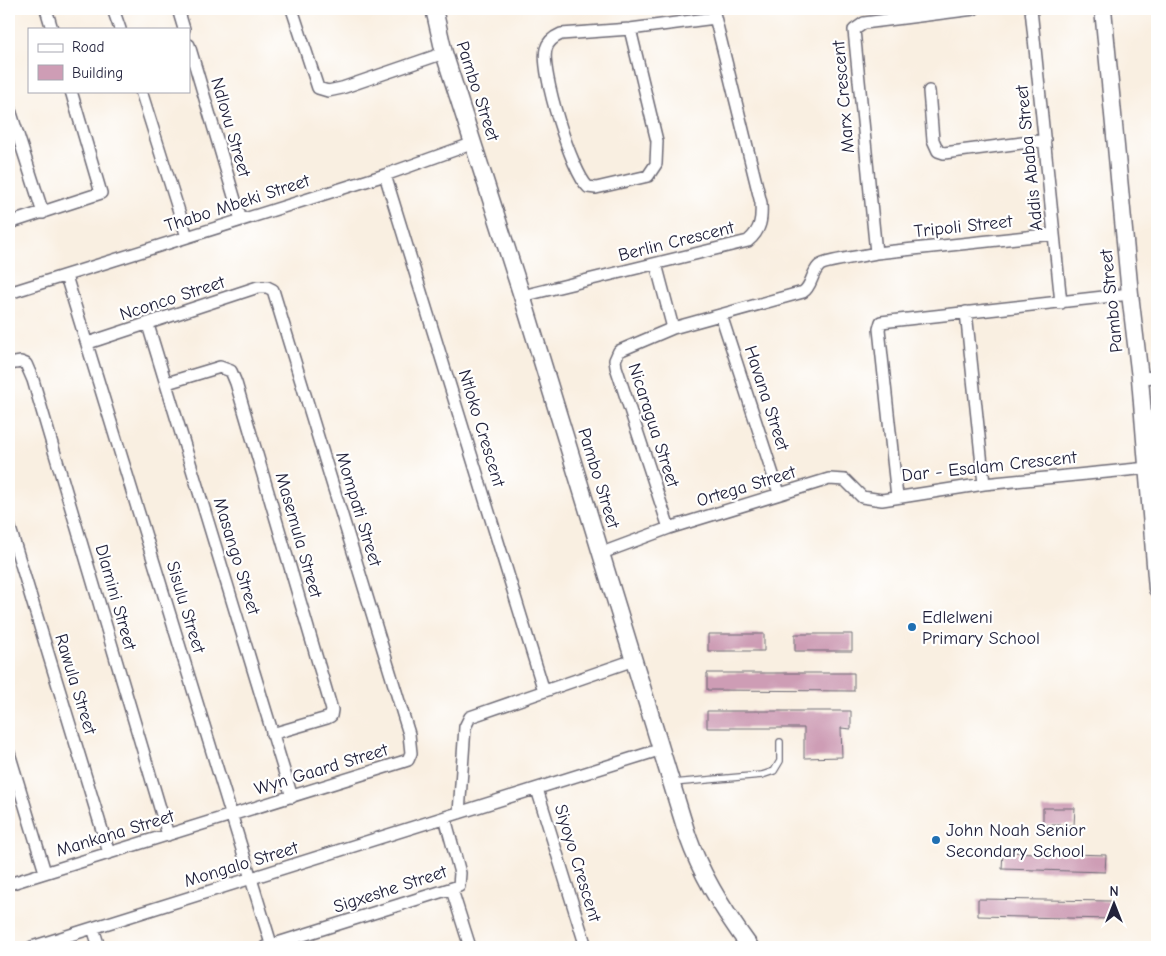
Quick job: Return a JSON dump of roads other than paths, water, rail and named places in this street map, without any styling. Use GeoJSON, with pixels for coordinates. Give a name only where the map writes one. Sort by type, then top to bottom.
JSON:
{"type":"FeatureCollection","features":[{"type":"Feature","properties":{"kind":"street"},"geometry":{"type":"LineString","coordinates":[[46,9],[52,28]]}},
{"type":"Feature","properties":{"kind":"street"},"geometry":{"type":"LineString","coordinates":[[113,9],[120,28]]}},
{"type":"Feature","properties":{"kind":"street"},"geometry":{"type":"LineString","coordinates":[[178,9],[184,28]]}},
{"type":"Feature","properties":{"kind":"street"},"geometry":{"type":"LineString","coordinates":[[294,9],[313,77],[318,88],[342,88],[444,53]]}},
{"type":"Feature","properties":{"kind":"street","name":"Pambo Street"},"geometry":{"type":"LineString","coordinates":[[434,9],[444,53],[522,296],[696,859],[723,909],[750,947]]}},
{"type":"Feature","properties":{"kind":"street","name":"Marx Crescent"},"geometry":{"type":"LineString","coordinates":[[876,253],[854,30],[864,23],[974,9]]}},
{"type":"Feature","properties":{"kind":"street","name":"Addis Ababa Street"},"geometry":{"type":"LineString","coordinates":[[1031,9],[1061,303]]}},
{"type":"Feature","properties":{"kind":"street","name":"Pambo Street"},"geometry":{"type":"LineString","coordinates":[[1103,9],[1130,294],[1140,378],[1157,588]]}},
{"type":"Feature","properties":{"kind":"street"},"geometry":{"type":"LineString","coordinates":[[630,29],[657,141],[656,164],[648,176],[596,188],[588,187],[580,175],[558,118],[546,76],[545,51],[551,39],[561,34],[630,29],[714,13]]}},
{"type":"Feature","properties":{"kind":"street","name":"Berlin Crescent"},"geometry":{"type":"LineString","coordinates":[[522,296],[748,241],[758,232],[761,203],[714,13]]}},
{"type":"Feature","properties":{"kind":"street","name":"Ndlovu Street"},"geometry":{"type":"LineString","coordinates":[[190,48],[241,220]]}},
{"type":"Feature","properties":{"kind":"street"},"geometry":{"type":"LineString","coordinates":[[930,91],[933,140],[938,151],[944,154],[1044,140]]}},
{"type":"Feature","properties":{"kind":"street"},"geometry":{"type":"LineString","coordinates":[[9,223],[101,193],[71,92]]}},
{"type":"Feature","properties":{"kind":"street"},"geometry":{"type":"LineString","coordinates":[[141,92],[187,237]]}},
{"type":"Feature","properties":{"kind":"street"},"geometry":{"type":"LineString","coordinates":[[9,107],[43,213]]}},
{"type":"Feature","properties":{"kind":"street","name":"Thabo Mbeki Street"},"geometry":{"type":"LineString","coordinates":[[9,294],[385,175],[474,144]]}},
{"type":"Feature","properties":{"kind":"street","name":"Ntloko Crescent"},"geometry":{"type":"LineString","coordinates":[[385,175],[544,691]]}},
{"type":"Feature","properties":{"kind":"street","name":"Tripoli Street"},"geometry":{"type":"LineString","coordinates":[[722,315],[803,292],[809,286],[816,269],[826,262],[854,259],[876,253],[1054,234]]}},
{"type":"Feature","properties":{"kind":"street"},"geometry":{"type":"LineString","coordinates":[[656,264],[673,328]]}},
{"type":"Feature","properties":{"kind":"street","name":"Sisulu Street"},"geometry":{"type":"LineString","coordinates":[[66,276],[270,947]]}},
{"type":"Feature","properties":{"kind":"street","name":"Nconco Street"},"geometry":{"type":"LineString","coordinates":[[88,344],[258,288],[267,287]]}},
{"type":"Feature","properties":{"kind":"street","name":"Mompati Street"},"geometry":{"type":"LineString","coordinates":[[267,287],[273,290],[278,301],[409,734],[411,746]]}},
{"type":"Feature","properties":{"kind":"street","name":"Dar - Esalam Crescent"},"geometry":{"type":"LineString","coordinates":[[1130,294],[1061,303],[883,320],[879,325],[897,497],[984,484],[1148,468]]}},
{"type":"Feature","properties":{"kind":"street"},"geometry":{"type":"LineString","coordinates":[[966,312],[984,484]]}},
{"type":"Feature","properties":{"kind":"street","name":"Nicaragua Street"},"geometry":{"type":"LineString","coordinates":[[669,528],[615,360],[619,351],[625,347],[673,328],[722,315]]}},
{"type":"Feature","properties":{"kind":"street","name":"Havana Street"},"geometry":{"type":"LineString","coordinates":[[722,315],[779,493]]}},
{"type":"Feature","properties":{"kind":"street","name":"Masango Street"},"geometry":{"type":"LineString","coordinates":[[148,325],[292,797]]}},
{"type":"Feature","properties":{"kind":"street","name":"Dlamini Street"},"geometry":{"type":"LineString","coordinates":[[9,364],[21,362],[29,368],[168,835]]}},
{"type":"Feature","properties":{"kind":"street","name":"Masemula Street"},"geometry":{"type":"LineString","coordinates":[[167,383],[220,367],[232,371],[236,383],[332,710],[328,718],[272,734]]}},
{"type":"Feature","properties":{"kind":"street"},"geometry":{"type":"LineString","coordinates":[[1140,378],[1157,377]]}},
{"type":"Feature","properties":{"kind":"street","name":"Ortega Street"},"geometry":{"type":"LineString","coordinates":[[602,553],[669,528],[829,479],[841,478],[850,483],[862,497],[869,500],[897,497]]}},
{"type":"Feature","properties":{"kind":"street","name":"Rawula Street"},"geometry":{"type":"LineString","coordinates":[[9,524],[109,853]]}},
{"type":"Feature","properties":{"kind":"street"},"geometry":{"type":"LineString","coordinates":[[459,813],[465,727],[468,721],[477,714],[634,660]]}},
{"type":"Feature","properties":{"kind":"street","name":"Wyn Gaard Street"},"geometry":{"type":"LineString","coordinates":[[231,816],[408,760],[411,746]]}},
{"type":"Feature","properties":{"kind":"street","name":"Siyoyo Crescent"},"geometry":{"type":"LineString","coordinates":[[459,813],[662,749]]}},
{"type":"Feature","properties":{"kind":"street"},"geometry":{"type":"LineString","coordinates":[[9,753],[46,872]]}},
{"type":"Feature","properties":{"kind":"street","name":"Siyoyo Crescent"},"geometry":{"type":"LineString","coordinates":[[537,789],[586,947]]}},
{"type":"Feature","properties":{"kind":"street","name":"Mongalo Street"},"geometry":{"type":"LineString","coordinates":[[32,947],[459,813]]}},
{"type":"Feature","properties":{"kind":"street","name":"Mankana Street"},"geometry":{"type":"LineString","coordinates":[[9,884],[231,816]]}},
{"type":"Feature","properties":{"kind":"street","name":"Sigxeshe Street"},"geometry":{"type":"LineString","coordinates":[[270,947],[452,890],[459,886],[461,881],[445,818]]}},
{"type":"Feature","properties":{"kind":"street"},"geometry":{"type":"LineString","coordinates":[[452,890],[470,947]]}},
{"type":"Feature","properties":{"kind":"street"},"geometry":{"type":"LineString","coordinates":[[93,928],[99,947]]}},
{"type":"Feature","properties":{"kind":"lane"},"geometry":{"type":"LineString","coordinates":[[673,784],[762,775],[774,771],[780,761],[780,742]]}},
{"type":"Feature","properties":{"kind":"place","name":"Edlelweni Primary School"},"geometry":{"type":"Point","coordinates":[912,627]}},
{"type":"Feature","properties":{"kind":"place","name":"John Noah Senior Secondary School"},"geometry":{"type":"Point","coordinates":[936,840]}}]}
